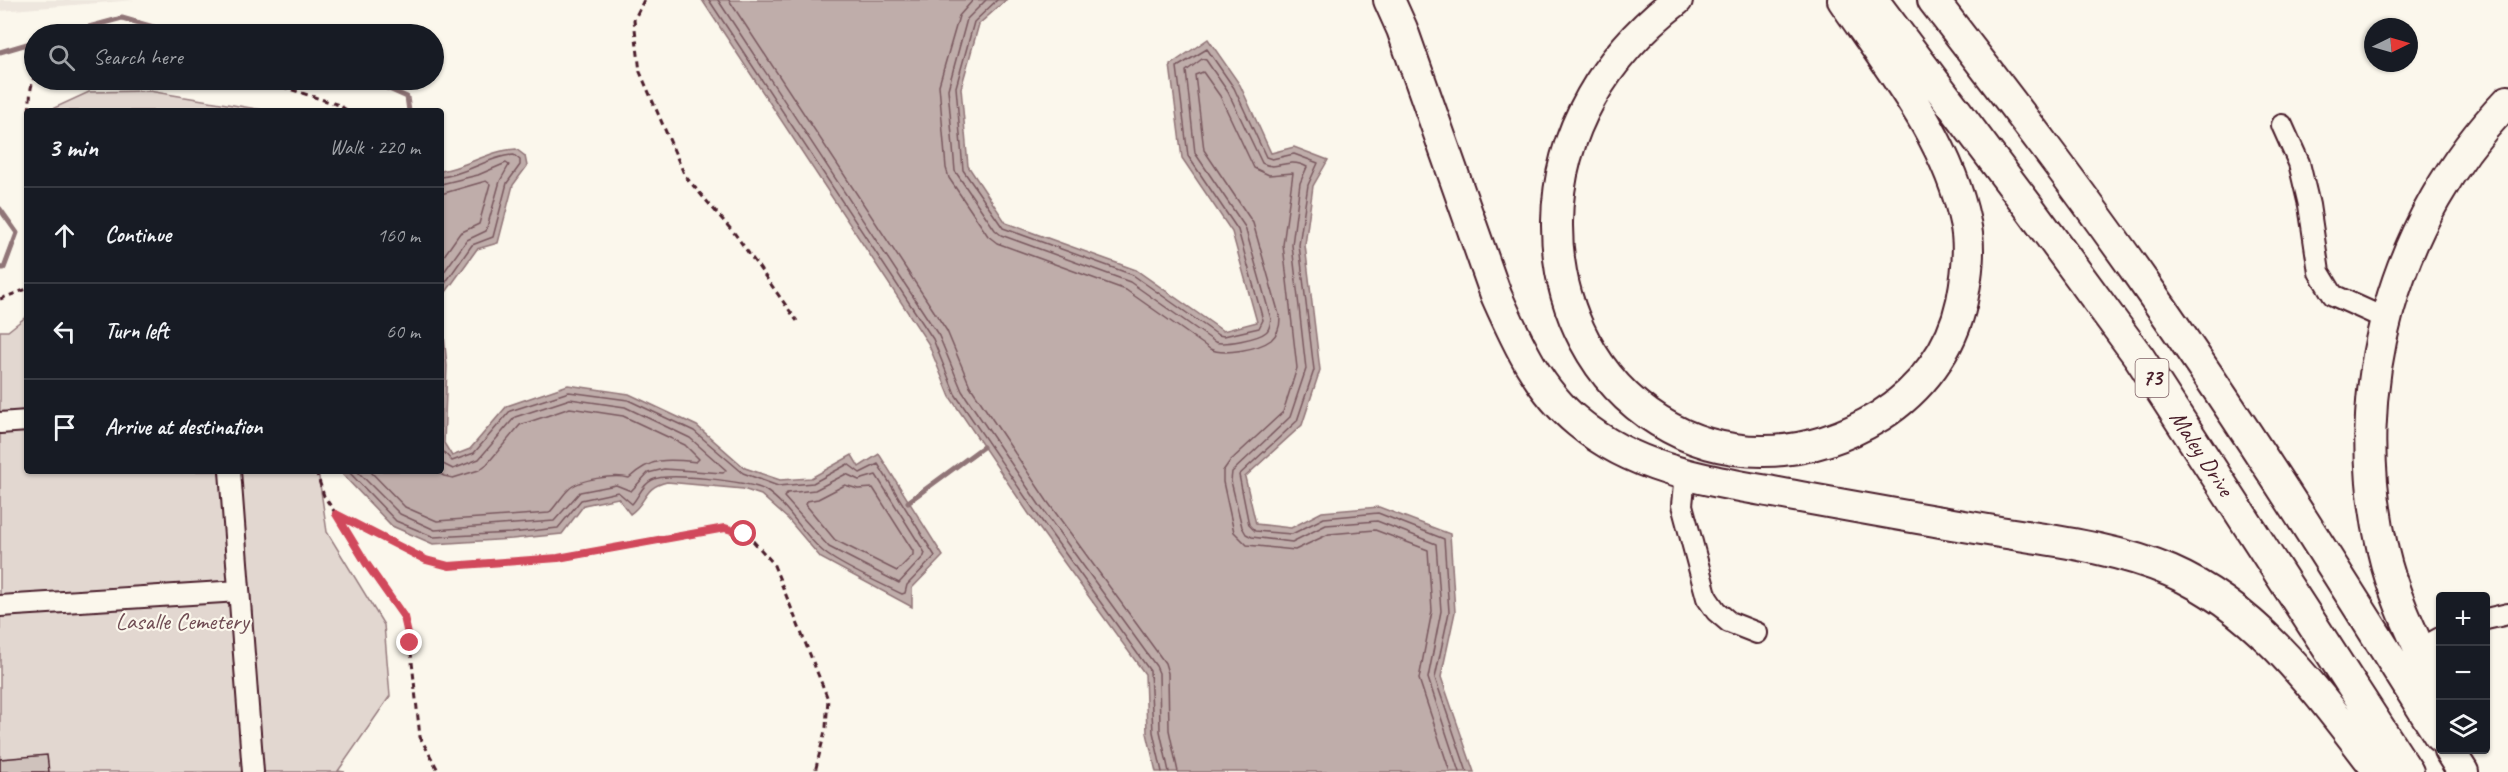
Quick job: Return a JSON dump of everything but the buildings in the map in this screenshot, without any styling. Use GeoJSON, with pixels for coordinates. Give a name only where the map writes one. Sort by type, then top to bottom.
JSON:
{"type":"FeatureCollection","features":[{"type":"Feature","properties":{"kind":"highway"},"geometry":{"type":"LineString","coordinates":[[1389,0],[1402,29],[1496,295],[1528,362],[1551,396],[1580,424],[1619,449],[1684,475],[2033,537],[2123,555],[2169,570],[2219,598],[2275,645],[2315,691],[2379,772]]}},
{"type":"Feature","properties":{"kind":"highway"},"geometry":{"type":"LineString","coordinates":[[1677,0],[1646,26],[1620,53],[1599,81],[1582,112],[1560,181],[1556,251],[1563,289],[1574,321],[1600,367],[1635,404],[1672,429],[1695,440],[1725,448],[1762,452],[1824,443],[1854,432],[1894,407],[1922,383],[1952,337],[1964,288],[1968,258],[1966,226],[1958,191],[1927,126],[1843,0]]}},
{"type":"Feature","properties":{"kind":"highway","name":"Maley Drive"},"geometry":{"type":"LineString","coordinates":[[1873,0],[2139,357],[2408,772]]}},
{"type":"Feature","properties":{"kind":"highway","name":"Maley Drive"},"geometry":{"type":"LineString","coordinates":[[1933,0],[2025,118],[2151,292],[2299,515],[2436,731]]}},
{"type":"Feature","properties":{"kind":"highway"},"geometry":{"type":"LineString","coordinates":[[2436,673],[2430,644],[2395,590],[2383,552],[2374,507],[2369,455],[2370,399],[2386,319],[2416,236],[2438,195],[2468,149],[2508,101]]}},
{"type":"Feature","properties":{"kind":"highway"},"geometry":{"type":"LineString","coordinates":[[2452,754],[2463,772]]}},
{"type":"Feature","properties":{"kind":"highway"},"geometry":{"type":"LineString","coordinates":[[2468,754],[2477,772]]}},
{"type":"Feature","properties":{"kind":"lane"},"geometry":{"type":"LineString","coordinates":[[2282,125],[2299,163],[2309,205],[2319,272],[2333,295],[2386,319]]}},
{"type":"Feature","properties":{"kind":"lane"},"geometry":{"type":"LineString","coordinates":[[0,423],[24,421]]}},
{"type":"Feature","properties":{"kind":"lane"},"geometry":{"type":"LineString","coordinates":[[230,474],[253,772]]}},
{"type":"Feature","properties":{"kind":"lane"},"geometry":{"type":"LineString","coordinates":[[1684,475],[1682,506],[1707,598],[1716,611],[1729,622],[1757,633]]}},
{"type":"Feature","properties":{"kind":"lane"},"geometry":{"type":"LineString","coordinates":[[0,606],[239,591]]}},
{"type":"Feature","properties":{"kind":"lane"},"geometry":{"type":"LineString","coordinates":[[2490,618],[2508,614]]}},
{"type":"Feature","properties":{"kind":"path"},"geometry":{"type":"LineString","coordinates":[[644,0],[634,20],[640,72],[685,176],[735,234],[797,321]]}},
{"type":"Feature","properties":{"kind":"path"},"geometry":{"type":"LineString","coordinates":[[28,108],[31,90]]}},
{"type":"Feature","properties":{"kind":"path"},"geometry":{"type":"LineString","coordinates":[[293,90],[344,108]]}},
{"type":"Feature","properties":{"kind":"path"},"geometry":{"type":"LineString","coordinates":[[0,299],[24,290]]}},
{"type":"Feature","properties":{"kind":"path"},"geometry":{"type":"LineString","coordinates":[[317,474],[324,496],[366,563],[404,617],[410,643],[420,737],[439,772]]}},
{"type":"Feature","properties":{"kind":"path"},"geometry":{"type":"LineString","coordinates":[[336,514],[426,560],[449,566],[558,558],[725,528],[744,534],[773,563],[828,699],[826,727],[816,772]]}},
{"type":"Feature","properties":{"kind":"shaded area"},"geometry":{"type":"Polygon","coordinates":[[[0,0],[135,0],[0,11],[0,0]]]}},
{"type":"Feature","properties":{"kind":"green space"},"geometry":{"type":"Polygon","coordinates":[[[149,91],[251,108],[54,108],[89,92],[149,91]]]}},
{"type":"Feature","properties":{"kind":"green space","name":"Lasalle Cemetery"},"geometry":{"type":"Polygon","coordinates":[[[24,318],[24,474],[318,474],[327,532],[384,625],[390,696],[338,771],[345,772],[0,772],[0,331],[8,331],[24,318]]]}},
{"type":"Feature","properties":{"kind":"water"},"geometry":{"type":"Polygon","coordinates":[[[702,0],[1006,0],[979,24],[961,88],[968,166],[1006,223],[1136,270],[1223,331],[1257,322],[1232,232],[1182,158],[1170,65],[1208,39],[1240,85],[1271,153],[1294,147],[1328,160],[1313,186],[1305,245],[1320,370],[1302,425],[1245,477],[1256,524],[1291,528],[1322,512],[1379,507],[1450,534],[1455,612],[1441,677],[1474,772],[1156,772],[1147,733],[1145,674],[1029,514],[950,397],[928,343],[702,0]]]}},
{"type":"Feature","properties":{"kind":"water"},"geometry":{"type":"Polygon","coordinates":[[[516,149],[525,156],[527,166],[513,185],[498,243],[477,249],[444,295],[444,170],[506,150],[516,149]]]}},
{"type":"Feature","properties":{"kind":"water"},"geometry":{"type":"Polygon","coordinates":[[[444,336],[447,366],[444,443],[444,336]]]}},
{"type":"Feature","properties":{"kind":"water"},"geometry":{"type":"Polygon","coordinates":[[[568,385],[629,394],[697,426],[745,468],[780,480],[811,478],[852,455],[859,467],[879,454],[943,556],[912,588],[912,607],[821,558],[788,519],[761,495],[743,489],[667,482],[649,491],[640,505],[630,514],[618,498],[584,505],[562,534],[433,544],[392,526],[343,475],[444,474],[444,443],[452,456],[470,449],[507,406],[568,385]]]}},
{"type":"Feature","properties":{"kind":"waterway"},"geometry":{"type":"LineString","coordinates":[[100,24],[122,18],[143,24]]}},
{"type":"Feature","properties":{"kind":"waterway"},"geometry":{"type":"LineString","coordinates":[[0,52],[24,45]]}},
{"type":"Feature","properties":{"kind":"waterway"},"geometry":{"type":"LineString","coordinates":[[391,90],[407,97],[409,108]]}},
{"type":"Feature","properties":{"kind":"waterway"},"geometry":{"type":"LineString","coordinates":[[0,209],[17,233],[4,268],[0,268]]}},
{"type":"Feature","properties":{"kind":"waterway"},"geometry":{"type":"LineString","coordinates":[[908,502],[983,447]]}},
{"type":"Feature","properties":{"kind":"route"},"geometry":{"type":"LineString","coordinates":[[410,643],[404,617],[366,563],[336,514],[426,560],[449,566],[558,558],[725,528],[744,534]]}}]}
